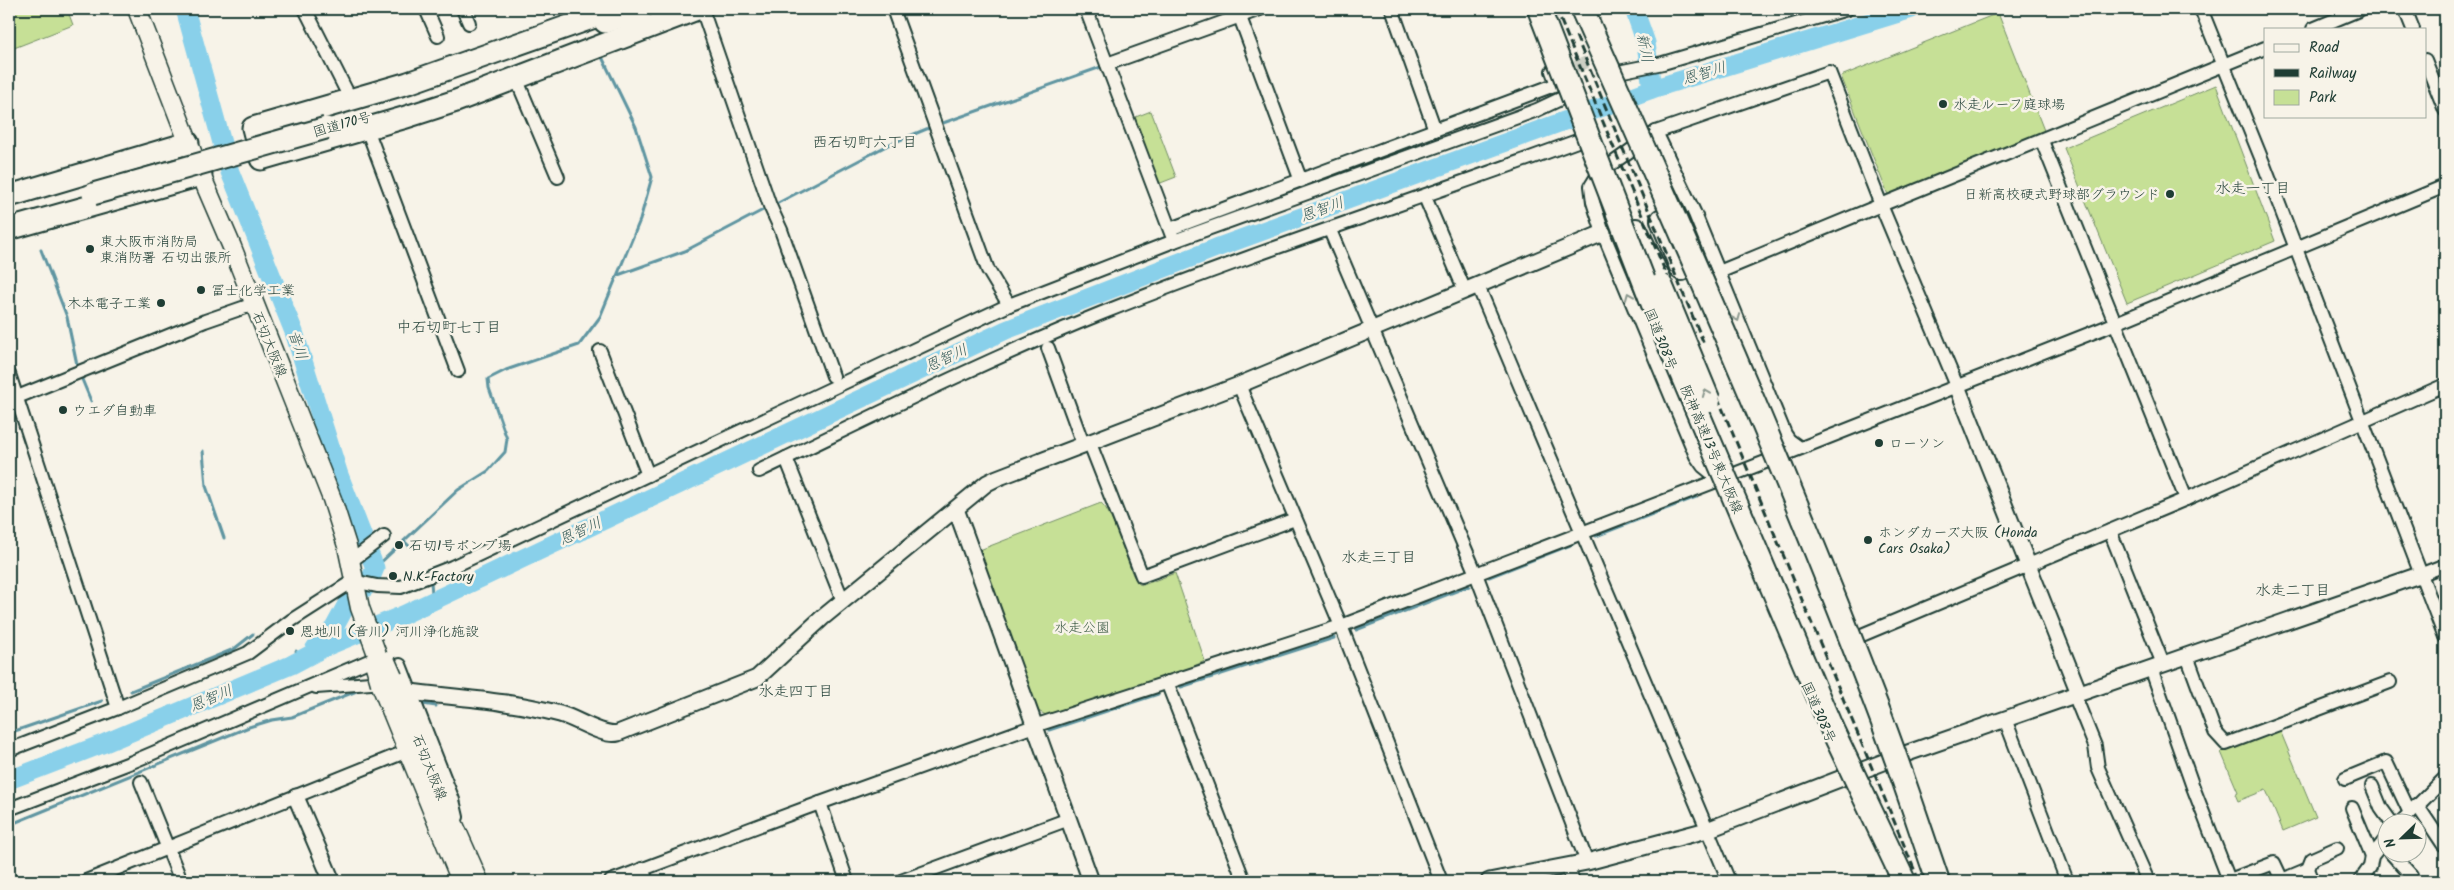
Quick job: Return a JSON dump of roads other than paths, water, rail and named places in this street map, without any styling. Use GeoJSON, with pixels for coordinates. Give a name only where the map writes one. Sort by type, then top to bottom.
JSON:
{"type":"FeatureCollection","features":[{"type":"Feature","properties":{"kind":"highway"},"geometry":{"type":"LineString","coordinates":[[617,9],[426,77],[253,128],[262,159],[456,101],[697,9]]}},
{"type":"Feature","properties":{"kind":"highway","name":"国道170号"},"geometry":{"type":"LineString","coordinates":[[324,123],[413,91],[591,18],[642,9]]}},
{"type":"Feature","properties":{"kind":"highway","name":"国道170号"},"geometry":{"type":"LineString","coordinates":[[9,206],[91,188],[460,87],[645,19],[667,9]]}},
{"type":"Feature","properties":{"kind":"highway"},"geometry":{"type":"LineString","coordinates":[[1538,9],[1578,111],[1598,138],[1620,233],[1659,279],[1905,881]]}},
{"type":"Feature","properties":{"kind":"highway","name":"阪神高速13号東大阪線"},"geometry":{"type":"LineString","coordinates":[[1538,9],[1664,333],[1828,720],[1905,881]]}},
{"type":"Feature","properties":{"kind":"highway"},"geometry":{"type":"LineString","coordinates":[[1574,9],[1611,73]]}},
{"type":"Feature","properties":{"kind":"highway"},"geometry":{"type":"LineString","coordinates":[[1584,9],[1669,218],[1774,423],[1791,452],[1857,637],[1948,881]]}},
{"type":"Feature","properties":{"kind":"highway"},"geometry":{"type":"LineString","coordinates":[[1584,9],[1712,302],[1839,610],[1878,710],[1937,881]]}},
{"type":"Feature","properties":{"kind":"highway"},"geometry":{"type":"LineString","coordinates":[[9,196],[188,143]]}},
{"type":"Feature","properties":{"kind":"highway"},"geometry":{"type":"LineString","coordinates":[[9,229],[201,176]]}},
{"type":"Feature","properties":{"kind":"highway","name":"国道170号"},"geometry":{"type":"LineString","coordinates":[[9,218],[91,188]]}},
{"type":"Feature","properties":{"kind":"highway"},"geometry":{"type":"LineString","coordinates":[[1669,218],[1682,269],[1937,881]]}},
{"type":"Feature","properties":{"kind":"highway","name":"国道308号"},"geometry":{"type":"LineString","coordinates":[[1620,233],[1719,479],[1798,666],[1900,881]]}},
{"type":"Feature","properties":{"kind":"main road","name":"石切大阪線"},"geometry":{"type":"LineString","coordinates":[[136,9],[201,176],[208,188],[356,559],[353,581],[360,608],[380,669],[461,881]]}},
{"type":"Feature","properties":{"kind":"main road","name":"石切大阪線"},"geometry":{"type":"LineString","coordinates":[[380,669],[479,881]]}},
{"type":"Feature","properties":{"kind":"street"},"geometry":{"type":"LineString","coordinates":[[305,9],[351,100]]}},
{"type":"Feature","properties":{"kind":"street"},"geometry":{"type":"LineString","coordinates":[[426,9],[438,36]]}},
{"type":"Feature","properties":{"kind":"street"},"geometry":{"type":"LineString","coordinates":[[463,9],[469,23]]}},
{"type":"Feature","properties":{"kind":"street"},"geometry":{"type":"LineString","coordinates":[[702,9],[770,206],[781,230],[834,376]]}},
{"type":"Feature","properties":{"kind":"street"},"geometry":{"type":"LineString","coordinates":[[893,9],[988,270],[1009,304]]}},
{"type":"Feature","properties":{"kind":"street"},"geometry":{"type":"LineString","coordinates":[[1086,9],[1172,235]]}},
{"type":"Feature","properties":{"kind":"street"},"geometry":{"type":"LineString","coordinates":[[1107,64],[1239,12],[1260,9]]}},
{"type":"Feature","properties":{"kind":"street"},"geometry":{"type":"LineString","coordinates":[[1392,9],[1436,130]]}},
{"type":"Feature","properties":{"kind":"street"},"geometry":{"type":"LineString","coordinates":[[9,750],[118,708],[248,653],[292,620],[353,581],[401,588],[452,567],[1009,304],[1301,181],[1557,84],[1527,9]]}},
{"type":"Feature","properties":{"kind":"street"},"geometry":{"type":"LineString","coordinates":[[1594,9],[1613,52],[1611,73],[1663,63],[1825,12],[1847,9]]}},
{"type":"Feature","properties":{"kind":"street"},"geometry":{"type":"LineString","coordinates":[[2201,9],[2445,636]]}},
{"type":"Feature","properties":{"kind":"street"},"geometry":{"type":"LineString","coordinates":[[2314,28],[2360,9]]}},
{"type":"Feature","properties":{"kind":"street"},"geometry":{"type":"LineString","coordinates":[[2405,9],[2413,28]]}},
{"type":"Feature","properties":{"kind":"street"},"geometry":{"type":"LineString","coordinates":[[1239,12],[1301,181]]}},
{"type":"Feature","properties":{"kind":"street"},"geometry":{"type":"LineString","coordinates":[[1719,272],[2264,48]]}},
{"type":"Feature","properties":{"kind":"street"},"geometry":{"type":"LineString","coordinates":[[2426,62],[2445,110]]}},
{"type":"Feature","properties":{"kind":"street"},"geometry":{"type":"LineString","coordinates":[[410,692],[545,710],[575,719],[606,733],[614,734],[757,678],[843,601],[987,483],[1086,442],[1239,386],[1471,288],[1620,233],[1591,194],[1592,183],[1599,174],[1656,132],[1829,72],[1881,205],[1957,386],[2028,565],[2095,746],[2098,768],[2148,881]]}},
{"type":"Feature","properties":{"kind":"street"},"geometry":{"type":"LineString","coordinates":[[516,78],[558,177]]}},
{"type":"Feature","properties":{"kind":"street"},"geometry":{"type":"LineString","coordinates":[[1172,235],[1537,110],[1578,111]]}},
{"type":"Feature","properties":{"kind":"street"},"geometry":{"type":"LineString","coordinates":[[759,471],[976,368],[1101,314],[1322,232],[1425,197],[1578,111]]}},
{"type":"Feature","properties":{"kind":"street"},"geometry":{"type":"LineString","coordinates":[[367,129],[458,371]]}},
{"type":"Feature","properties":{"kind":"street"},"geometry":{"type":"LineString","coordinates":[[1656,132],[1695,214],[1719,272],[1774,423]]}},
{"type":"Feature","properties":{"kind":"street"},"geometry":{"type":"LineString","coordinates":[[2042,141],[2186,499]]}},
{"type":"Feature","properties":{"kind":"street"},"geometry":{"type":"LineString","coordinates":[[611,881],[645,875],[820,803],[1034,726],[1341,626],[1957,386],[2445,186]]}},
{"type":"Feature","properties":{"kind":"street"},"geometry":{"type":"LineString","coordinates":[[1425,197],[1471,288],[1582,533],[1729,881]]}},
{"type":"Feature","properties":{"kind":"street"},"geometry":{"type":"LineString","coordinates":[[1332,235],[1476,574],[1586,862]]}},
{"type":"Feature","properties":{"kind":"street"},"geometry":{"type":"LineString","coordinates":[[13,399],[196,324],[254,304]]}},
{"type":"Feature","properties":{"kind":"street"},"geometry":{"type":"LineString","coordinates":[[1048,348],[1142,576],[1295,519]]}},
{"type":"Feature","properties":{"kind":"street"},"geometry":{"type":"LineString","coordinates":[[600,351],[648,475]]}},
{"type":"Feature","properties":{"kind":"street"},"geometry":{"type":"LineString","coordinates":[[9,374],[13,399],[118,708]]}},
{"type":"Feature","properties":{"kind":"street"},"geometry":{"type":"LineString","coordinates":[[1857,637],[2186,499],[2445,385]]}},
{"type":"Feature","properties":{"kind":"street"},"geometry":{"type":"LineString","coordinates":[[1239,386],[1341,626],[1441,881]]}},
{"type":"Feature","properties":{"kind":"street"},"geometry":{"type":"LineString","coordinates":[[786,458],[843,601]]}},
{"type":"Feature","properties":{"kind":"street"},"geometry":{"type":"LineString","coordinates":[[956,509],[1091,881]]}},
{"type":"Feature","properties":{"kind":"street"},"geometry":{"type":"LineString","coordinates":[[2110,531],[2157,666],[2193,787],[2228,881],[2274,863],[2280,880],[2311,875],[2312,859],[2337,848]]}},
{"type":"Feature","properties":{"kind":"street"},"geometry":{"type":"LineString","coordinates":[[356,559],[384,536]]}},
{"type":"Feature","properties":{"kind":"street"},"geometry":{"type":"LineString","coordinates":[[1489,881],[1586,862],[1707,830],[1850,777],[1902,755],[2445,565]]}},
{"type":"Feature","properties":{"kind":"street"},"geometry":{"type":"LineString","coordinates":[[2187,656],[2215,732],[2226,744],[2390,682]]}},
{"type":"Feature","properties":{"kind":"street"},"geometry":{"type":"LineString","coordinates":[[380,669],[372,677],[400,665],[453,800],[462,844]]}},
{"type":"Feature","properties":{"kind":"street"},"geometry":{"type":"LineString","coordinates":[[9,809],[142,758],[306,687],[380,669]]}},
{"type":"Feature","properties":{"kind":"street"},"geometry":{"type":"LineString","coordinates":[[306,687],[380,669]]}},
{"type":"Feature","properties":{"kind":"street"},"geometry":{"type":"LineString","coordinates":[[380,669],[400,754],[453,881]]}},
{"type":"Feature","properties":{"kind":"street"},"geometry":{"type":"LineString","coordinates":[[1167,682],[1244,881]]}},
{"type":"Feature","properties":{"kind":"street"},"geometry":{"type":"LineString","coordinates":[[2005,719],[2067,881]]}},
{"type":"Feature","properties":{"kind":"street"},"geometry":{"type":"LineString","coordinates":[[86,881],[400,754]]}},
{"type":"Feature","properties":{"kind":"street"},"geometry":{"type":"LineString","coordinates":[[2344,779],[2386,762],[2413,809],[2443,844]]}},
{"type":"Feature","properties":{"kind":"street"},"geometry":{"type":"LineString","coordinates":[[2410,812],[2445,778]]}},
{"type":"Feature","properties":{"kind":"street"},"geometry":{"type":"LineString","coordinates":[[141,782],[181,881]]}},
{"type":"Feature","properties":{"kind":"street"},"geometry":{"type":"LineString","coordinates":[[2372,786],[2384,812]]}},
{"type":"Feature","properties":{"kind":"street"},"geometry":{"type":"LineString","coordinates":[[296,797],[332,881]]}},
{"type":"Feature","properties":{"kind":"street"},"geometry":{"type":"LineString","coordinates":[[820,803],[847,881]]}},
{"type":"Feature","properties":{"kind":"street"},"geometry":{"type":"LineString","coordinates":[[2352,808],[2372,856],[2370,867],[2360,881]]}},
{"type":"Feature","properties":{"kind":"street"},"geometry":{"type":"LineString","coordinates":[[901,881],[1069,819]]}},
{"type":"Feature","properties":{"kind":"street"},"geometry":{"type":"LineString","coordinates":[[2372,856],[2376,853]]}},
{"type":"Feature","properties":{"kind":"street"},"geometry":{"type":"LineString","coordinates":[[2400,862],[2411,875]]}},
{"type":"Feature","properties":{"kind":"street"},"geometry":{"type":"LineString","coordinates":[[1567,866],[1573,881]]}},
{"type":"Feature","properties":{"kind":"waterway","name":"音川"},"geometry":{"type":"LineString","coordinates":[[185,9],[230,172],[294,332],[339,475],[375,568],[368,585],[347,604],[334,628],[315,648]]}},
{"type":"Feature","properties":{"kind":"waterway","name":"新川"},"geometry":{"type":"LineString","coordinates":[[1634,9],[1646,43],[1652,89]]}},
{"type":"Feature","properties":{"kind":"waterway","name":"恩智川"},"geometry":{"type":"LineString","coordinates":[[9,780],[105,743],[291,665],[323,648],[403,615],[1006,330],[1216,248],[1652,89],[1912,9]]}},
{"type":"Feature","properties":{"kind":"waterway"},"geometry":{"type":"LineString","coordinates":[[375,568],[458,490],[488,471],[505,452],[507,439],[489,388],[488,379],[506,370],[579,345],[600,317],[640,220],[652,177],[636,127],[601,55]]}},
{"type":"Feature","properties":{"kind":"waterway"},"geometry":{"type":"LineString","coordinates":[[943,123],[1101,67]]}},
{"type":"Feature","properties":{"kind":"waterway"},"geometry":{"type":"LineString","coordinates":[[778,203],[890,144],[929,128]]}},
{"type":"Feature","properties":{"kind":"waterway"},"geometry":{"type":"LineString","coordinates":[[618,275],[685,251],[765,209]]}},
{"type":"Feature","properties":{"kind":"waterway"},"geometry":{"type":"LineString","coordinates":[[41,250],[67,317],[77,365]]}},
{"type":"Feature","properties":{"kind":"waterway"},"geometry":{"type":"LineString","coordinates":[[81,377],[91,401]]}},
{"type":"Feature","properties":{"kind":"waterway"},"geometry":{"type":"LineString","coordinates":[[203,451],[206,486],[224,538]]}},
{"type":"Feature","properties":{"kind":"waterway"},"geometry":{"type":"LineString","coordinates":[[1596,536],[1696,497]]}},
{"type":"Feature","properties":{"kind":"waterway"},"geometry":{"type":"LineString","coordinates":[[404,541],[409,546]]}},
{"type":"Feature","properties":{"kind":"waterway"},"geometry":{"type":"LineString","coordinates":[[1489,577],[1573,544]]}},
{"type":"Feature","properties":{"kind":"waterway","name":"音川"},"geometry":{"type":"LineString","coordinates":[[367,566],[371,558]]}},
{"type":"Feature","properties":{"kind":"waterway"},"geometry":{"type":"LineString","coordinates":[[429,603],[432,594],[431,582]]}},
{"type":"Feature","properties":{"kind":"waterway"},"geometry":{"type":"LineString","coordinates":[[1356,630],[1469,586]]}},
{"type":"Feature","properties":{"kind":"waterway"},"geometry":{"type":"LineString","coordinates":[[131,691],[234,649],[253,634]]}},
{"type":"Feature","properties":{"kind":"waterway"},"geometry":{"type":"LineString","coordinates":[[1181,687],[1334,638]]}},
{"type":"Feature","properties":{"kind":"waterway"},"geometry":{"type":"LineString","coordinates":[[296,651],[301,660]]}},
{"type":"Feature","properties":{"kind":"waterway"},"geometry":{"type":"LineString","coordinates":[[9,825],[249,727],[272,720],[292,717],[364,688]]}},
{"type":"Feature","properties":{"kind":"waterway"},"geometry":{"type":"LineString","coordinates":[[1049,730],[1158,694]]}},
{"type":"Feature","properties":{"kind":"waterway"},"geometry":{"type":"LineString","coordinates":[[9,733],[102,701]]}},
{"type":"Feature","properties":{"kind":"waterway"},"geometry":{"type":"LineString","coordinates":[[423,704],[436,706]]}},
{"type":"Feature","properties":{"kind":"tunnel"},"geometry":{"type":"LineString","coordinates":[[1559,73],[1608,54]]}},
{"type":"Feature","properties":{"kind":"railway"},"geometry":{"type":"LineString","coordinates":[[1556,9],[1919,881]]}},
{"type":"Feature","properties":{"kind":"railway"},"geometry":{"type":"LineString","coordinates":[[1576,36],[1705,346]]}},
{"type":"Feature","properties":{"kind":"place","name":"水走ルーフ庭球場"},"geometry":{"type":"Point","coordinates":[1943,104]}},
{"type":"Feature","properties":{"kind":"place","name":"日新高校硬式野球部グラウンド"},"geometry":{"type":"Point","coordinates":[2170,194]}},
{"type":"Feature","properties":{"kind":"place","name":"東大阪市消防局 東消防署 石切出張所"},"geometry":{"type":"Point","coordinates":[90,249]}},
{"type":"Feature","properties":{"kind":"place","name":"冨士化学工業"},"geometry":{"type":"Point","coordinates":[201,290]}},
{"type":"Feature","properties":{"kind":"place","name":"木本電子工業"},"geometry":{"type":"Point","coordinates":[161,303]}},
{"type":"Feature","properties":{"kind":"place","name":"ウエダ自動車"},"geometry":{"type":"Point","coordinates":[63,410]}},
{"type":"Feature","properties":{"kind":"place","name":"ローソン"},"geometry":{"type":"Point","coordinates":[1879,443]}},
{"type":"Feature","properties":{"kind":"place","name":"ホンダカーズ大阪 (Honda Cars Osaka)"},"geometry":{"type":"Point","coordinates":[1868,540]}},
{"type":"Feature","properties":{"kind":"place","name":"石切1号ポンプ場"},"geometry":{"type":"Point","coordinates":[399,545]}},
{"type":"Feature","properties":{"kind":"place","name":"N.K-Factory"},"geometry":{"type":"Point","coordinates":[393,576]}},
{"type":"Feature","properties":{"kind":"place","name":"恩地川 (音川) 河川浄化施設"},"geometry":{"type":"Point","coordinates":[290,631]}},
{"type":"Feature","properties":{"kind":"district","name":"西石切町六丁目"},"geometry":{"type":"Point","coordinates":[865,142]}},
{"type":"Feature","properties":{"kind":"district","name":"水走一丁目"},"geometry":{"type":"Point","coordinates":[2253,188]}},
{"type":"Feature","properties":{"kind":"district","name":"中石切町七丁目"},"geometry":{"type":"Point","coordinates":[449,327]}},
{"type":"Feature","properties":{"kind":"district","name":"水走三丁目"},"geometry":{"type":"Point","coordinates":[1379,557]}},
{"type":"Feature","properties":{"kind":"district","name":"水走二丁目"},"geometry":{"type":"Point","coordinates":[2293,590]}},
{"type":"Feature","properties":{"kind":"district","name":"水走四丁目"},"geometry":{"type":"Point","coordinates":[796,691]}},
{"type":"Feature","properties":{"kind":"park label","name":"水走公園"},"geometry":{"type":"Point","coordinates":[1082,627]}}]}
